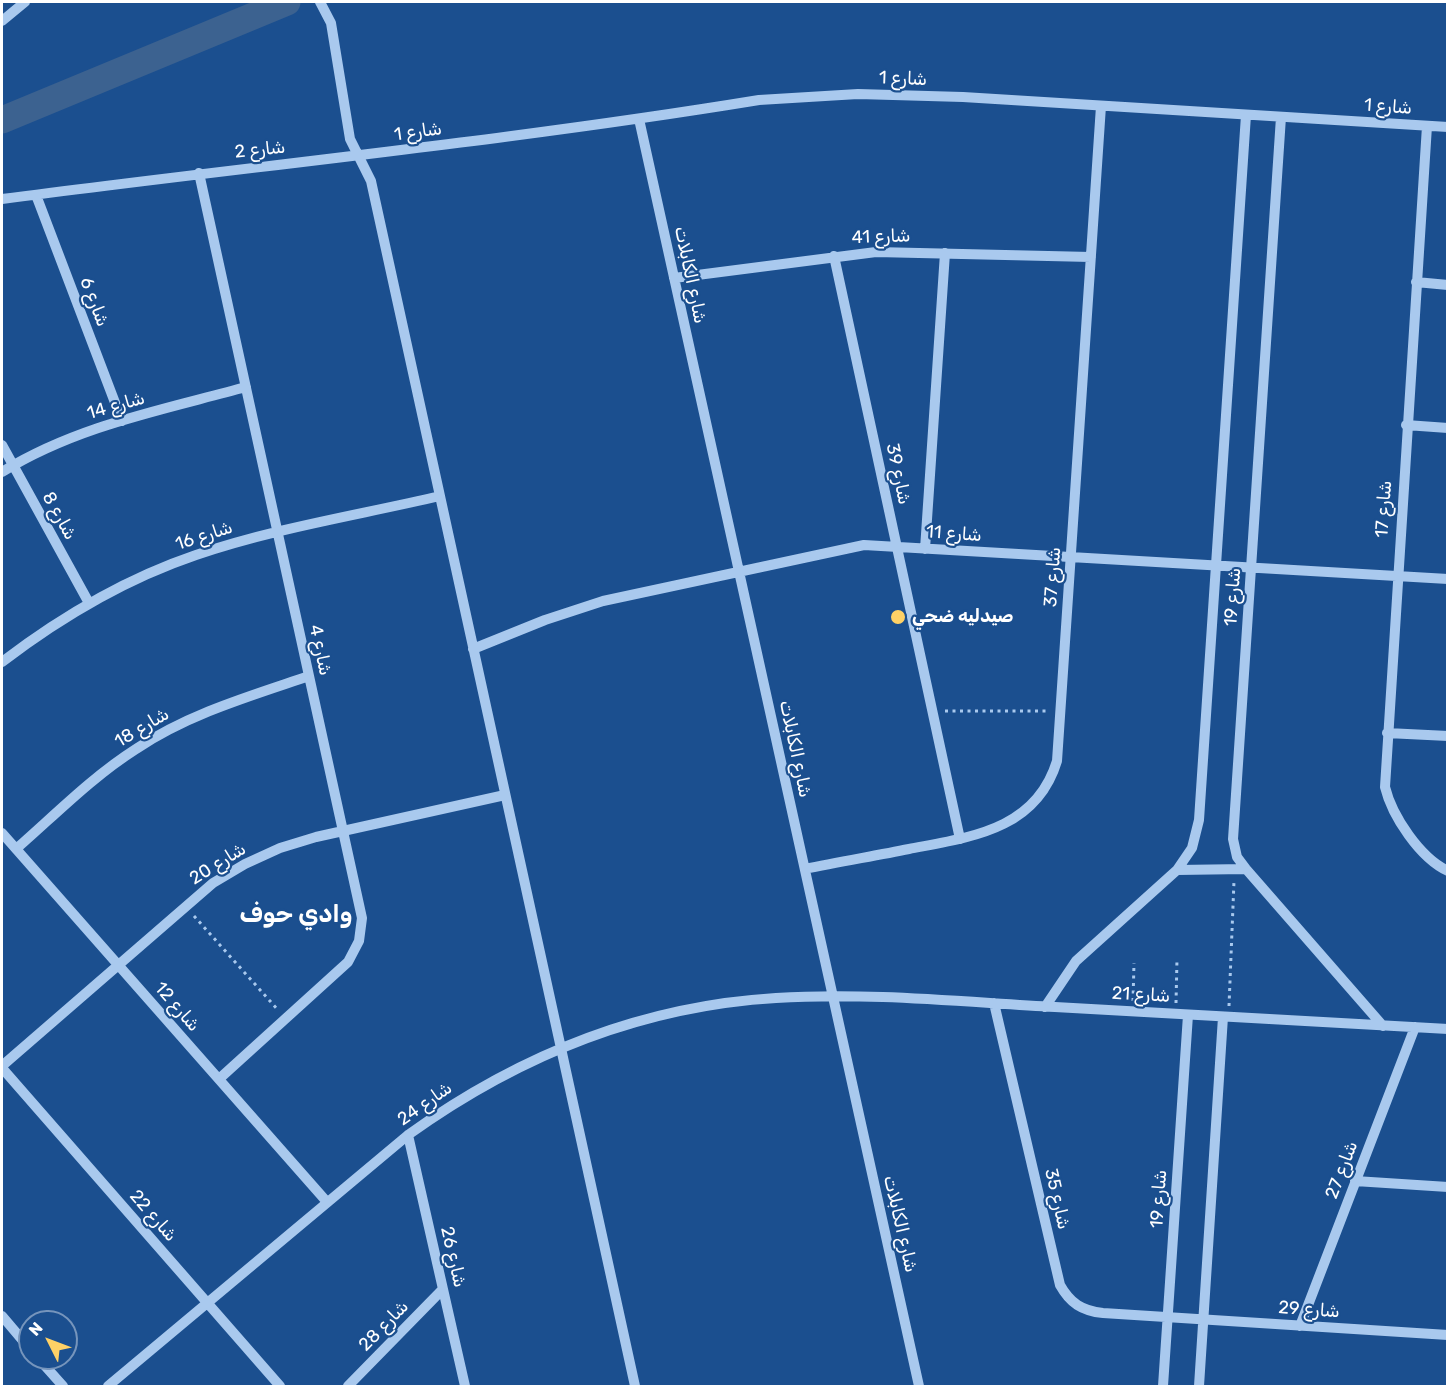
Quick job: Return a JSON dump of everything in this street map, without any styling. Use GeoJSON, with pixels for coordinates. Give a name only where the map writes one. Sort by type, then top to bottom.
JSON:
{"type":"FeatureCollection","features":[{"type":"Feature","properties":{"kind":"street"},"geometry":{"type":"LineString","coordinates":[[2,21],[25,2]]}},
{"type":"Feature","properties":{"kind":"street"},"geometry":{"type":"LineString","coordinates":[[320,3],[333,33],[348,129],[371,181],[635,1386]]}},
{"type":"Feature","properties":{"kind":"street","name":"شارع 1"},"geometry":{"type":"LineString","coordinates":[[360,157],[639,119],[759,100],[838,95],[963,97],[1448,128]]}},
{"type":"Feature","properties":{"kind":"street","name":"شارع 37"},"geometry":{"type":"LineString","coordinates":[[805,869],[960,839],[994,829],[1017,816],[1044,792],[1057,761],[1101,106]]}},
{"type":"Feature","properties":{"kind":"street","name":"شارع 19"},"geometry":{"type":"LineString","coordinates":[[1045,1006],[1076,961],[1177,870],[1192,848],[1199,820],[1246,115]]}},
{"type":"Feature","properties":{"kind":"street","name":"شارع 19"},"geometry":{"type":"LineString","coordinates":[[1281,117],[1233,839],[1240,869],[1383,1026]]}},
{"type":"Feature","properties":{"kind":"street","name":"شارع الكابلات"},"geometry":{"type":"LineString","coordinates":[[639,119],[919,1386]]}},
{"type":"Feature","properties":{"kind":"street","name":"شارع 17"},"geometry":{"type":"LineString","coordinates":[[1427,126],[1396,575],[1385,787],[1389,804],[1405,830],[1438,867],[1448,871]]}},
{"type":"Feature","properties":{"kind":"street","name":"شارع 2"},"geometry":{"type":"LineString","coordinates":[[2,199],[199,173],[360,157]]}},
{"type":"Feature","properties":{"kind":"street","name":"شارع 4"},"geometry":{"type":"LineString","coordinates":[[199,173],[362,918],[359,941],[348,962],[219,1079]]}},
{"type":"Feature","properties":{"kind":"street","name":"شارع 6"},"geometry":{"type":"LineString","coordinates":[[36,195],[122,421]]}},
{"type":"Feature","properties":{"kind":"street","name":"شارع 41"},"geometry":{"type":"LineString","coordinates":[[674,278],[876,252],[1091,256]]}},
{"type":"Feature","properties":{"kind":"street","name":"شارع 39"},"geometry":{"type":"LineString","coordinates":[[925,549],[945,253]]}},
{"type":"Feature","properties":{"kind":"street","name":"شارع 39"},"geometry":{"type":"LineString","coordinates":[[834,256],[960,839]]}},
{"type":"Feature","properties":{"kind":"street"},"geometry":{"type":"LineString","coordinates":[[1416,282],[1448,285]]}},
{"type":"Feature","properties":{"kind":"street","name":"شارع 14"},"geometry":{"type":"LineString","coordinates":[[2,472],[61,441],[122,421],[246,387]]}},
{"type":"Feature","properties":{"kind":"street"},"geometry":{"type":"LineString","coordinates":[[1406,425],[1448,428]]}},
{"type":"Feature","properties":{"kind":"street","name":"شارع 8"},"geometry":{"type":"LineString","coordinates":[[2,445],[90,603]]}},
{"type":"Feature","properties":{"kind":"street","name":"شارع 16"},"geometry":{"type":"LineString","coordinates":[[2,662],[56,623],[90,603],[133,581],[196,555],[278,533],[440,496]]}},
{"type":"Feature","properties":{"kind":"street","name":"شارع 11"},"geometry":{"type":"LineString","coordinates":[[473,649],[545,620],[603,601],[864,545],[1071,559],[1448,579]]}},
{"type":"Feature","properties":{"kind":"street","name":"شارع 18"},"geometry":{"type":"LineString","coordinates":[[16,849],[107,769],[137,748],[202,714],[309,676]]}},
{"type":"Feature","properties":{"kind":"street"},"geometry":{"type":"LineString","coordinates":[[1387,733],[1448,736]]}},
{"type":"Feature","properties":{"kind":"street","name":"شارع 20"},"geometry":{"type":"LineString","coordinates":[[2,1067],[185,906],[213,883],[245,864],[280,848],[343,831],[505,795]]}},
{"type":"Feature","properties":{"kind":"street","name":"شارع 12"},"geometry":{"type":"LineString","coordinates":[[2,833],[327,1202]]}},
{"type":"Feature","properties":{"kind":"street"},"geometry":{"type":"LineString","coordinates":[[1177,870],[1240,869]]}},
{"type":"Feature","properties":{"kind":"street","name":"شارع 24"},"geometry":{"type":"LineString","coordinates":[[108,1386],[408,1135],[481,1086],[560,1047],[613,1028],[666,1013],[765,999],[832,997]]}},
{"type":"Feature","properties":{"kind":"street","name":"شارع 21"},"geometry":{"type":"LineString","coordinates":[[832,997],[994,1003],[1448,1029]]}},
{"type":"Feature","properties":{"kind":"street","name":"شارع 35"},"geometry":{"type":"LineString","coordinates":[[994,1003],[1060,1285],[1066,1297],[1089,1312],[1168,1317]]}},
{"type":"Feature","properties":{"kind":"street","name":"شارع 19"},"geometry":{"type":"LineString","coordinates":[[1163,1386],[1188,1015]]}},
{"type":"Feature","properties":{"kind":"street"},"geometry":{"type":"LineString","coordinates":[[1199,1386],[1226,1017]]}},
{"type":"Feature","properties":{"kind":"street","name":"شارع 27"},"geometry":{"type":"LineString","coordinates":[[1300,1326],[1415,1027]]}},
{"type":"Feature","properties":{"kind":"street","name":"شارع 22"},"geometry":{"type":"LineString","coordinates":[[2,1067],[280,1386]]}},
{"type":"Feature","properties":{"kind":"street","name":"شارع 26"},"geometry":{"type":"LineString","coordinates":[[408,1135],[465,1386]]}},
{"type":"Feature","properties":{"kind":"street"},"geometry":{"type":"LineString","coordinates":[[1355,1181],[1448,1187]]}},
{"type":"Feature","properties":{"kind":"street","name":"شارع 28"},"geometry":{"type":"LineString","coordinates":[[348,1386],[443,1289]]}},
{"type":"Feature","properties":{"kind":"street"},"geometry":{"type":"LineString","coordinates":[[2,1316],[18,1335]]}},
{"type":"Feature","properties":{"kind":"street","name":"شارع 29"},"geometry":{"type":"LineString","coordinates":[[1168,1317],[1448,1335]]}},
{"type":"Feature","properties":{"kind":"street"},"geometry":{"type":"LineString","coordinates":[[49,1370],[63,1386]]}},
{"type":"Feature","properties":{"kind":"path"},"geometry":{"type":"LineString","coordinates":[[932,711],[1060,711]]}},
{"type":"Feature","properties":{"kind":"path"},"geometry":{"type":"LineString","coordinates":[[1226,1017],[1240,869]]}},
{"type":"Feature","properties":{"kind":"path"},"geometry":{"type":"LineString","coordinates":[[185,906],[285,1018]]}},
{"type":"Feature","properties":{"kind":"path"},"geometry":{"type":"LineString","coordinates":[[1175,1014],[1177,959]]}},
{"type":"Feature","properties":{"kind":"path"},"geometry":{"type":"LineString","coordinates":[[1133,1011],[1134,963]]}},
{"type":"Feature","properties":{"kind":"waterway"},"geometry":{"type":"LineString","coordinates":[[2,120],[287,2]]}},
{"type":"Feature","properties":{"kind":"place","name":"صيدليه ضحي"},"geometry":{"type":"Point","coordinates":[898,617]}},
{"type":"Feature","properties":{"kind":"district","name":"وادي حوف"},"geometry":{"type":"Point","coordinates":[296,915]}}]}
